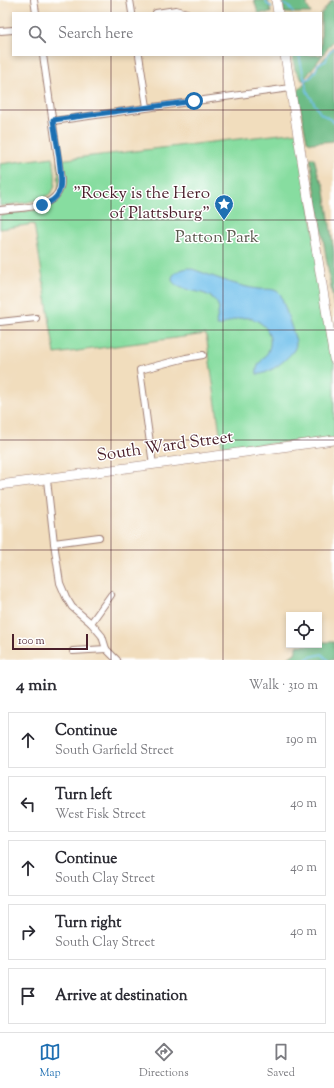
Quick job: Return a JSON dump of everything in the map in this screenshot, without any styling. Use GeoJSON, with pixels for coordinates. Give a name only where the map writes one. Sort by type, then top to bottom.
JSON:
{"type":"FeatureCollection","features":[{"type":"Feature","properties":{"kind":"street"},"geometry":{"type":"LineString","coordinates":[[34,0],[36,12]]}},
{"type":"Feature","properties":{"kind":"street"},"geometry":{"type":"LineString","coordinates":[[130,0],[132,12]]}},
{"type":"Feature","properties":{"kind":"street"},"geometry":{"type":"LineString","coordinates":[[276,0],[278,12]]}},
{"type":"Feature","properties":{"kind":"street"},"geometry":{"type":"LineString","coordinates":[[163,12],[176,10],[183,12]]}},
{"type":"Feature","properties":{"kind":"street"},"geometry":{"type":"LineString","coordinates":[[0,31],[12,30]]}},
{"type":"Feature","properties":{"kind":"street"},"geometry":{"type":"LineString","coordinates":[[0,210],[42,205],[53,200],[58,195],[60,190],[61,180],[58,154],[43,56]]}},
{"type":"Feature","properties":{"kind":"street"},"geometry":{"type":"LineString","coordinates":[[139,56],[147,107]]}},
{"type":"Feature","properties":{"kind":"street"},"geometry":{"type":"LineString","coordinates":[[285,56],[334,359]]}},
{"type":"Feature","properties":{"kind":"street"},"geometry":{"type":"LineString","coordinates":[[53,120],[290,88]]}},
{"type":"Feature","properties":{"kind":"street"},"geometry":{"type":"LineString","coordinates":[[0,322],[36,318]]}},
{"type":"Feature","properties":{"kind":"street"},"geometry":{"type":"LineString","coordinates":[[153,465],[140,370],[186,358],[204,356]]}},
{"type":"Feature","properties":{"kind":"street","name":"South Ward Street"},"geometry":{"type":"LineString","coordinates":[[0,485],[47,480],[334,440]]}},
{"type":"Feature","properties":{"kind":"street"},"geometry":{"type":"LineString","coordinates":[[47,480],[60,583],[72,607],[91,623],[102,636],[106,649],[117,660]]}},
{"type":"Feature","properties":{"kind":"street"},"geometry":{"type":"LineString","coordinates":[[54,542],[99,537]]}},
{"type":"Feature","properties":{"kind":"street"},"geometry":{"type":"LineString","coordinates":[[91,623],[111,595]]}},
{"type":"Feature","properties":{"kind":"street"},"geometry":{"type":"LineString","coordinates":[[73,651],[106,649]]}},
{"type":"Feature","properties":{"kind":"green space"},"geometry":{"type":"Polygon","coordinates":[[[254,0],[268,0],[271,12],[258,12],[254,0]]]}},
{"type":"Feature","properties":{"kind":"green space"},"geometry":{"type":"Polygon","coordinates":[[[283,0],[307,0],[307,6],[310,12],[284,12],[283,0]]]}},
{"type":"Feature","properties":{"kind":"green space"},"geometry":{"type":"Polygon","coordinates":[[[332,0],[334,0],[334,40],[322,56],[322,13],[332,0]]]}},
{"type":"Feature","properties":{"kind":"green space"},"geometry":{"type":"Polygon","coordinates":[[[334,46],[334,141],[311,143],[307,141],[297,92],[334,46]]]}},
{"type":"Feature","properties":{"kind":"green space"},"geometry":{"type":"Polygon","coordinates":[[[292,56],[322,56],[303,81],[295,70],[292,56]]]}},
{"type":"Feature","properties":{"kind":"green space","name":"Patton Park"},"geometry":{"type":"Polygon","coordinates":[[[298,132],[334,359],[334,439],[222,447],[206,334],[55,354],[34,224],[0,229],[0,215],[40,209],[42,205],[59,192],[58,160],[298,132]]]}},
{"type":"Feature","properties":{"kind":"green space"},"geometry":{"type":"Polygon","coordinates":[[[53,157],[55,181],[54,188],[51,193],[30,202],[0,206],[0,164],[53,157]]]}},
{"type":"Feature","properties":{"kind":"green space"},"geometry":{"type":"Polygon","coordinates":[[[310,158],[314,158],[319,177],[324,185],[334,252],[334,306],[310,158]]]}},
{"type":"Feature","properties":{"kind":"green space"},"geometry":{"type":"Polygon","coordinates":[[[322,642],[334,642],[334,660],[285,660],[295,653],[297,648],[322,648],[322,642]]]}},
{"type":"Feature","properties":{"kind":"water"},"geometry":{"type":"Polygon","coordinates":[[[189,268],[241,285],[258,289],[271,289],[279,292],[296,341],[295,348],[291,354],[272,370],[257,374],[258,366],[266,355],[270,346],[270,337],[266,328],[254,319],[249,318],[239,318],[217,326],[216,322],[219,309],[216,302],[212,298],[206,294],[180,287],[172,281],[173,275],[182,269],[189,268]]]}},
{"type":"Feature","properties":{"kind":"waterway"},"geometry":{"type":"LineString","coordinates":[[266,0],[267,4],[272,7]]}},
{"type":"Feature","properties":{"kind":"waterway"},"geometry":{"type":"LineString","coordinates":[[281,5],[288,6],[292,12]]}},
{"type":"Feature","properties":{"kind":"waterway"},"geometry":{"type":"LineString","coordinates":[[304,79],[311,77],[318,64],[326,61],[328,53],[334,48]]}},
{"type":"Feature","properties":{"kind":"waterway"},"geometry":{"type":"LineString","coordinates":[[299,56],[307,91],[320,113],[334,122]]}},
{"type":"Feature","properties":{"kind":"waterway"},"geometry":{"type":"LineString","coordinates":[[305,660],[322,654],[328,660]]}},
{"type":"Feature","properties":{"kind":"place","name":"\"Rocky is the Hero of Plattsburg\""},"geometry":{"type":"Point","coordinates":[224,221]}},
{"type":"Feature","properties":{"kind":"route"},"geometry":{"type":"LineString","coordinates":[[42,205],[50,202],[58,195],[61,184],[53,120],[194,101]]}}]}
